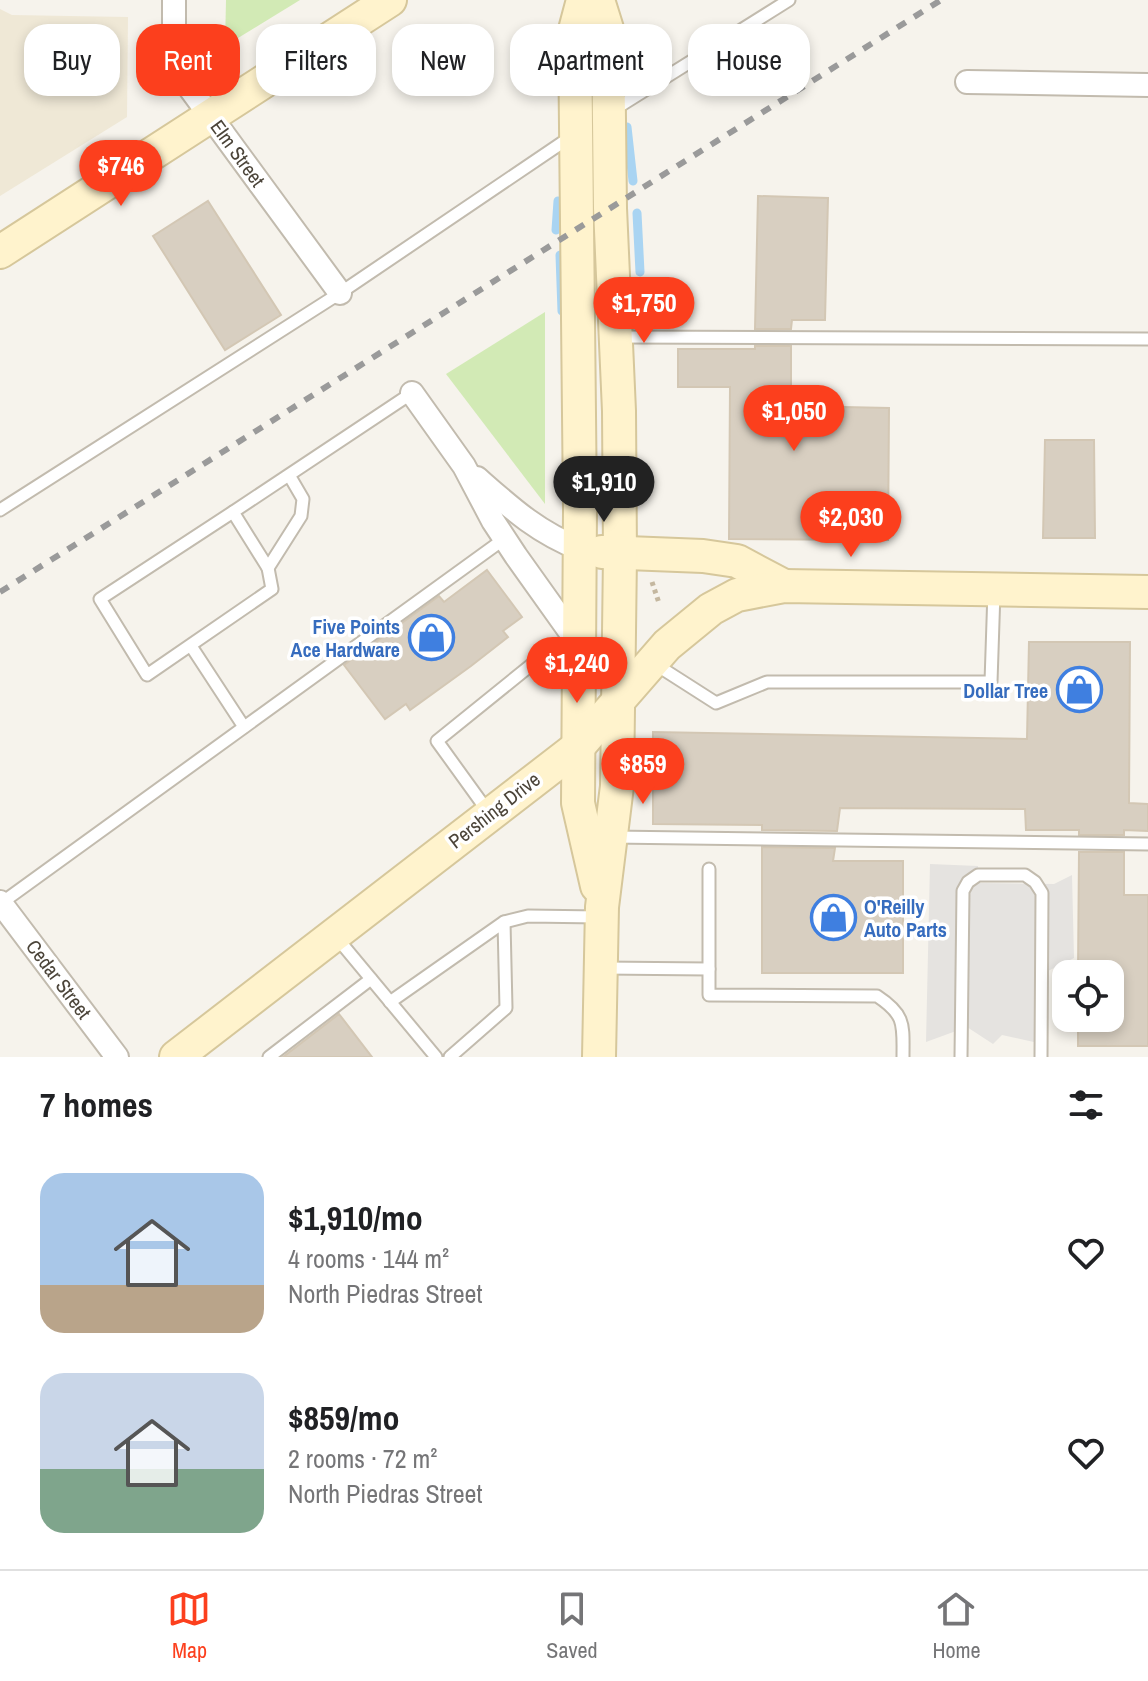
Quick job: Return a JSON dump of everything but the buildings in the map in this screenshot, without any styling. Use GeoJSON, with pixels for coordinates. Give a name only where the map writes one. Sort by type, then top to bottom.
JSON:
{"type":"FeatureCollection","features":[{"type":"Feature","properties":{"kind":"main road"},"geometry":{"type":"LineString","coordinates":[[0,252],[390,0]]}},
{"type":"Feature","properties":{"kind":"main road"},"geometry":{"type":"LineString","coordinates":[[583,0],[575,30],[580,549],[578,803],[602,912]]}},
{"type":"Feature","properties":{"kind":"main road"},"geometry":{"type":"LineString","coordinates":[[598,0],[608,32],[620,555],[617,786],[602,912],[599,1057]]}},
{"type":"Feature","properties":{"kind":"main road"},"geometry":{"type":"LineString","coordinates":[[580,549],[620,555],[703,556],[737,561],[784,586]]}},
{"type":"Feature","properties":{"kind":"main road","name":"Pershing Drive"},"geometry":{"type":"LineString","coordinates":[[176,1057],[579,746],[667,645],[711,609],[737,595],[784,586],[1148,592]]}},
{"type":"Feature","properties":{"kind":"street","name":"Elm Street"},"geometry":{"type":"LineString","coordinates":[[174,0],[174,56],[178,72],[340,293]]}},
{"type":"Feature","properties":{"kind":"street"},"geometry":{"type":"LineString","coordinates":[[967,82],[1148,85]]}},
{"type":"Feature","properties":{"kind":"street"},"geometry":{"type":"LineString","coordinates":[[412,393],[464,466],[504,539],[578,643]]}},
{"type":"Feature","properties":{"kind":"street"},"geometry":{"type":"LineString","coordinates":[[464,466],[531,523],[551,537],[580,549]]}},
{"type":"Feature","properties":{"kind":"street","name":"Cedar Street"},"geometry":{"type":"LineString","coordinates":[[0,903],[117,1057]]}},
{"type":"Feature","properties":{"kind":"lane"},"geometry":{"type":"LineString","coordinates":[[608,114],[789,0]]}},
{"type":"Feature","properties":{"kind":"lane"},"geometry":{"type":"LineString","coordinates":[[0,510],[340,293],[575,134]]}},
{"type":"Feature","properties":{"kind":"lane"},"geometry":{"type":"LineString","coordinates":[[616,337],[1148,339]]}},
{"type":"Feature","properties":{"kind":"lane"},"geometry":{"type":"LineString","coordinates":[[233,512],[268,568],[272,589],[147,675],[100,599],[412,393]]}},
{"type":"Feature","properties":{"kind":"lane"},"geometry":{"type":"LineString","coordinates":[[268,568],[301,516],[303,499],[289,475]]}},
{"type":"Feature","properties":{"kind":"lane"},"geometry":{"type":"LineString","coordinates":[[0,903],[504,539]]}},
{"type":"Feature","properties":{"kind":"lane"},"geometry":{"type":"LineString","coordinates":[[652,662],[716,703],[767,682],[991,682],[994,590]]}},
{"type":"Feature","properties":{"kind":"lane"},"geometry":{"type":"LineString","coordinates":[[191,646],[244,727]]}},
{"type":"Feature","properties":{"kind":"lane"},"geometry":{"type":"LineString","coordinates":[[490,814],[437,741],[541,657]]}},
{"type":"Feature","properties":{"kind":"lane"},"geometry":{"type":"LineString","coordinates":[[611,837],[1148,844]]}},
{"type":"Feature","properties":{"kind":"lane"},"geometry":{"type":"LineString","coordinates":[[709,869],[709,995],[877,996],[894,1006],[903,1020],[903,1057]]}},
{"type":"Feature","properties":{"kind":"lane"},"geometry":{"type":"LineString","coordinates":[[961,1057],[963,891],[968,882],[978,875],[1025,875],[1035,882],[1042,893],[1041,1057]]}},
{"type":"Feature","properties":{"kind":"lane"},"geometry":{"type":"LineString","coordinates":[[390,1002],[504,922],[528,916],[602,912]]}},
{"type":"Feature","properties":{"kind":"lane"},"geometry":{"type":"LineString","coordinates":[[450,1057],[506,1008],[504,922]]}},
{"type":"Feature","properties":{"kind":"lane"},"geometry":{"type":"LineString","coordinates":[[334,934],[436,1057]]}},
{"type":"Feature","properties":{"kind":"lane"},"geometry":{"type":"LineString","coordinates":[[601,968],[709,969]]}},
{"type":"Feature","properties":{"kind":"lane"},"geometry":{"type":"LineString","coordinates":[[269,1057],[371,979]]}},
{"type":"Feature","properties":{"kind":"shaded area"},"geometry":{"type":"Polygon","coordinates":[[[0,9],[12,15],[128,17],[127,117],[0,196],[0,9]]]}},
{"type":"Feature","properties":{"kind":"shaded area"},"geometry":{"type":"Polygon","coordinates":[[[930,864],[978,866],[978,883],[1054,884],[1072,875],[1074,958],[1052,960],[1052,969],[1048,971],[1047,1045],[1002,1035],[993,1044],[967,1027],[926,1042],[930,864]]]}},
{"type":"Feature","properties":{"kind":"green space"},"geometry":{"type":"Polygon","coordinates":[[[226,0],[300,0],[256,24],[240,37],[240,24],[225,24],[226,0]]]}},
{"type":"Feature","properties":{"kind":"green space"},"geometry":{"type":"Polygon","coordinates":[[[545,312],[545,504],[446,374],[545,312]]]}},
{"type":"Feature","properties":{"kind":"waterway"},"geometry":{"type":"LineString","coordinates":[[627,127],[633,181]]}},
{"type":"Feature","properties":{"kind":"waterway"},"geometry":{"type":"LineString","coordinates":[[556,230],[558,201]]}},
{"type":"Feature","properties":{"kind":"waterway"},"geometry":{"type":"LineString","coordinates":[[637,213],[640,272]]}},
{"type":"Feature","properties":{"kind":"waterway"},"geometry":{"type":"LineString","coordinates":[[560,255],[562,311]]}},
{"type":"Feature","properties":{"kind":"railway"},"geometry":{"type":"LineString","coordinates":[[0,592],[941,0]]}},
{"type":"Feature","properties":{"kind":"place","name":"Five Points Ace Hardware"},"geometry":{"type":"Point","coordinates":[431,637]}},
{"type":"Feature","properties":{"kind":"place","name":"Dollar Tree"},"geometry":{"type":"Point","coordinates":[1079,690]}},
{"type":"Feature","properties":{"kind":"place","name":"O'Reilly Auto Parts"},"geometry":{"type":"Point","coordinates":[833,917]}}]}
